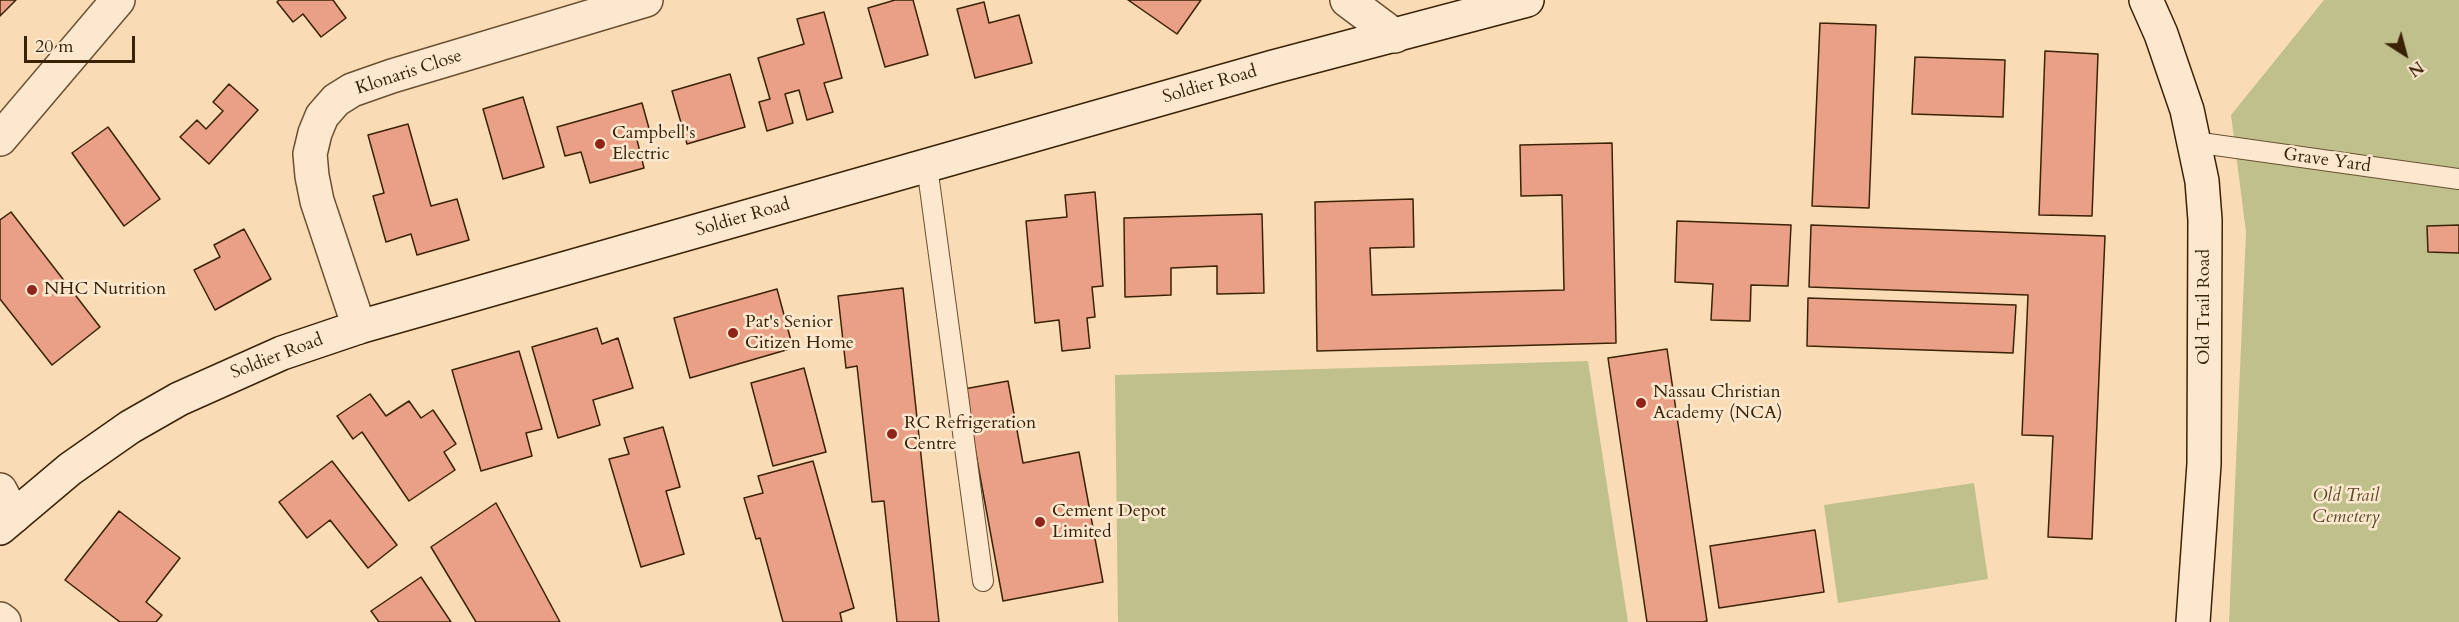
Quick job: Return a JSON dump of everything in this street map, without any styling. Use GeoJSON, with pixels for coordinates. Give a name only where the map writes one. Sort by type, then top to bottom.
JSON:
{"type":"FeatureCollection","features":[{"type":"Feature","properties":{"kind":"main road"},"geometry":{"type":"LineString","coordinates":[[0,139],[117,0]]}},
{"type":"Feature","properties":{"kind":"main road","name":"Klonaris Close"},"geometry":{"type":"LineString","coordinates":[[359,327],[316,201],[312,176],[310,154],[315,133],[322,116],[336,100],[352,90],[392,76],[646,0]]}},
{"type":"Feature","properties":{"kind":"main road"},"geometry":{"type":"LineString","coordinates":[[1347,0],[1395,36]]}},
{"type":"Feature","properties":{"kind":"main road","name":"Soldier Road"},"geometry":{"type":"LineString","coordinates":[[4,512],[130,427],[179,399],[282,353],[359,327],[1273,67],[1527,0]]}},
{"type":"Feature","properties":{"kind":"main road","name":"Old Trail Road"},"geometry":{"type":"LineString","coordinates":[[2146,0],[2174,68],[2202,181],[2205,231],[2204,464],[2193,622]]}},
{"type":"Feature","properties":{"kind":"main road"},"geometry":{"type":"LineString","coordinates":[[0,620],[4,622]]}},
{"type":"Feature","properties":{"kind":"lane","name":"Grave Yard"},"geometry":{"type":"LineString","coordinates":[[2194,142],[2459,179]]}},
{"type":"Feature","properties":{"kind":"lane"},"geometry":{"type":"LineString","coordinates":[[927,166],[983,581]]}},
{"type":"Feature","properties":{"kind":"green space","name":"Old Trail Cemetery"},"geometry":{"type":"Polygon","coordinates":[[[2324,0],[2459,0],[2459,622],[2229,622],[2246,232],[2231,115],[2324,0]]]}},
{"type":"Feature","properties":{"kind":"green space"},"geometry":{"type":"Polygon","coordinates":[[[1588,361],[1628,622],[1118,622],[1115,375],[1588,361]]]}},
{"type":"Feature","properties":{"kind":"green space"},"geometry":{"type":"Polygon","coordinates":[[[1974,483],[1988,579],[1838,603],[1824,505],[1974,483]]]}},
{"type":"Feature","properties":{"kind":"building"},"geometry":{"type":"Polygon","coordinates":[[[0,0],[16,0],[0,16],[0,0]]]}},
{"type":"Feature","properties":{"kind":"building"},"geometry":{"type":"Polygon","coordinates":[[[279,0],[333,0],[346,18],[321,37],[303,14],[293,22],[277,2],[279,0]]]}},
{"type":"Feature","properties":{"kind":"building"},"geometry":{"type":"Polygon","coordinates":[[[895,0],[913,0],[928,55],[885,67],[868,8],[895,0]]]}},
{"type":"Feature","properties":{"kind":"building"},"geometry":{"type":"Polygon","coordinates":[[[1128,0],[1201,0],[1177,34],[1128,0]]]}},
{"type":"Feature","properties":{"kind":"building"},"geometry":{"type":"Polygon","coordinates":[[[984,2],[989,23],[1019,15],[1032,63],[975,78],[957,9],[984,2]]]}},
{"type":"Feature","properties":{"kind":"building"},"geometry":{"type":"Polygon","coordinates":[[[824,12],[842,78],[824,83],[833,112],[807,120],[799,90],[785,94],[793,123],[767,131],[759,102],[770,99],[758,58],[804,44],[797,19],[824,12]]]}},
{"type":"Feature","properties":{"kind":"building"},"geometry":{"type":"Polygon","coordinates":[[[1820,23],[1876,25],[1869,208],[1812,206],[1820,23]]]}},
{"type":"Feature","properties":{"kind":"building"},"geometry":{"type":"Polygon","coordinates":[[[2045,51],[2098,54],[2092,216],[2039,215],[2045,51]]]}},
{"type":"Feature","properties":{"kind":"building"},"geometry":{"type":"Polygon","coordinates":[[[1915,57],[2005,60],[2003,117],[1912,114],[1915,57]]]}},
{"type":"Feature","properties":{"kind":"building"},"geometry":{"type":"Polygon","coordinates":[[[730,74],[745,127],[687,144],[672,91],[730,74]]]}},
{"type":"Feature","properties":{"kind":"building"},"geometry":{"type":"Polygon","coordinates":[[[229,84],[258,110],[209,164],[180,137],[197,120],[206,129],[223,111],[213,102],[229,84]]]}},
{"type":"Feature","properties":{"kind":"building"},"geometry":{"type":"Polygon","coordinates":[[[523,97],[544,167],[503,179],[483,109],[523,97]]]}},
{"type":"Feature","properties":{"kind":"building","name":"Campbell's Electric"},"geometry":{"type":"Polygon","coordinates":[[[642,103],[650,132],[636,136],[644,168],[590,183],[581,152],[565,156],[557,127],[642,103]]]}},
{"type":"Feature","properties":{"kind":"building"},"geometry":{"type":"Polygon","coordinates":[[[408,124],[431,206],[457,199],[469,240],[417,255],[411,234],[386,242],[373,196],[384,193],[368,135],[408,124]]]}},
{"type":"Feature","properties":{"kind":"building"},"geometry":{"type":"Polygon","coordinates":[[[108,127],[160,199],[124,226],[72,153],[108,127]]]}},
{"type":"Feature","properties":{"kind":"building"},"geometry":{"type":"Polygon","coordinates":[[[1612,143],[1616,343],[1317,351],[1315,202],[1413,199],[1414,247],[1370,248],[1372,295],[1564,290],[1562,195],[1521,196],[1520,145],[1612,143]]]}},
{"type":"Feature","properties":{"kind":"building"},"geometry":{"type":"Polygon","coordinates":[[[1095,192],[1103,286],[1092,287],[1095,317],[1087,318],[1090,348],[1062,351],[1059,320],[1035,323],[1026,221],[1067,217],[1065,195],[1095,192]]]}},
{"type":"Feature","properties":{"kind":"building"},"geometry":{"type":"Polygon","coordinates":[[[11,212],[100,327],[52,365],[0,299],[0,220],[11,212]]]}},
{"type":"Feature","properties":{"kind":"building"},"geometry":{"type":"Polygon","coordinates":[[[1262,214],[1264,293],[1217,294],[1217,266],[1171,268],[1171,295],[1125,297],[1124,218],[1262,214]]]}},
{"type":"Feature","properties":{"kind":"building"},"geometry":{"type":"Polygon","coordinates":[[[1677,221],[1791,225],[1788,286],[1751,285],[1750,321],[1711,320],[1713,284],[1675,282],[1677,221]]]}},
{"type":"Feature","properties":{"kind":"building"},"geometry":{"type":"Polygon","coordinates":[[[1811,225],[2105,236],[2092,539],[2048,537],[2053,436],[2022,435],[2028,295],[1809,287],[1811,225]]]}},
{"type":"Feature","properties":{"kind":"building"},"geometry":{"type":"Polygon","coordinates":[[[2459,225],[2459,253],[2428,252],[2427,226],[2459,225]]]}},
{"type":"Feature","properties":{"kind":"building"},"geometry":{"type":"Polygon","coordinates":[[[244,229],[271,279],[215,310],[194,270],[220,257],[214,245],[244,229]]]}},
{"type":"Feature","properties":{"kind":"building","name":"RC Refrigeration Centre"},"geometry":{"type":"Polygon","coordinates":[[[903,288],[939,622],[897,622],[884,501],[872,502],[857,366],[846,368],[838,296],[903,288]]]}},
{"type":"Feature","properties":{"kind":"building","name":"Pat's Senior Citizen Home"},"geometry":{"type":"Polygon","coordinates":[[[777,289],[793,348],[690,378],[674,318],[777,289]]]}},
{"type":"Feature","properties":{"kind":"building"},"geometry":{"type":"Polygon","coordinates":[[[1808,298],[2016,305],[2013,353],[1807,346],[1808,298]]]}},
{"type":"Feature","properties":{"kind":"building"},"geometry":{"type":"Polygon","coordinates":[[[597,328],[602,344],[618,338],[633,388],[593,400],[600,425],[558,438],[532,347],[597,328]]]}},
{"type":"Feature","properties":{"kind":"building"},"geometry":{"type":"Polygon","coordinates":[[[1667,349],[1707,621],[1703,622],[1647,622],[1608,358],[1667,349]]]}},
{"type":"Feature","properties":{"kind":"building"},"geometry":{"type":"Polygon","coordinates":[[[519,351],[542,429],[526,433],[532,456],[481,471],[452,370],[519,351]]]}},
{"type":"Feature","properties":{"kind":"building","name":"Pat's Senior Citizen Home"},"geometry":{"type":"Polygon","coordinates":[[[804,368],[826,452],[773,466],[751,383],[804,368]]]}},
{"type":"Feature","properties":{"kind":"building","name":"Cement Depot Limited"},"geometry":{"type":"Polygon","coordinates":[[[1008,381],[1023,463],[1079,452],[1103,582],[1003,601],[964,389],[1008,381]]]}},
{"type":"Feature","properties":{"kind":"building"},"geometry":{"type":"Polygon","coordinates":[[[370,394],[386,416],[409,401],[421,418],[433,410],[456,444],[444,452],[455,470],[409,501],[362,432],[353,439],[337,416],[370,394]]]}},
{"type":"Feature","properties":{"kind":"building"},"geometry":{"type":"Polygon","coordinates":[[[663,427],[680,487],[666,491],[684,554],[641,567],[609,459],[629,454],[624,438],[663,427]]]}},
{"type":"Feature","properties":{"kind":"building"},"geometry":{"type":"Polygon","coordinates":[[[332,461],[397,545],[368,568],[330,520],[307,538],[279,502],[332,461]]]}},
{"type":"Feature","properties":{"kind":"building"},"geometry":{"type":"Polygon","coordinates":[[[813,461],[854,608],[840,613],[842,622],[783,622],[760,538],[756,539],[744,498],[763,493],[758,476],[813,461]]]}},
{"type":"Feature","properties":{"kind":"building"},"geometry":{"type":"Polygon","coordinates":[[[496,503],[560,622],[476,622],[431,547],[496,503]]]}},
{"type":"Feature","properties":{"kind":"building"},"geometry":{"type":"Polygon","coordinates":[[[119,511],[180,558],[146,602],[162,615],[156,622],[120,622],[65,580],[119,511]]]}},
{"type":"Feature","properties":{"kind":"building"},"geometry":{"type":"Polygon","coordinates":[[[1815,530],[1824,592],[1719,608],[1710,546],[1815,530]]]}},
{"type":"Feature","properties":{"kind":"building"},"geometry":{"type":"Polygon","coordinates":[[[421,577],[451,622],[379,622],[371,611],[421,577]]]}},
{"type":"Feature","properties":{"kind":"place","name":"Campbell's Electric"},"geometry":{"type":"Point","coordinates":[600,144]}},
{"type":"Feature","properties":{"kind":"place","name":"NHC Nutrition"},"geometry":{"type":"Point","coordinates":[32,290]}},
{"type":"Feature","properties":{"kind":"place","name":"Pat's Senior Citizen Home"},"geometry":{"type":"Point","coordinates":[733,333]}},
{"type":"Feature","properties":{"kind":"place","name":"Nassau Christian Academy (NCA)"},"geometry":{"type":"Point","coordinates":[1641,403]}},
{"type":"Feature","properties":{"kind":"place","name":"RC Refrigeration Centre"},"geometry":{"type":"Point","coordinates":[892,434]}},
{"type":"Feature","properties":{"kind":"place","name":"Cement Depot Limited"},"geometry":{"type":"Point","coordinates":[1040,522]}}]}
